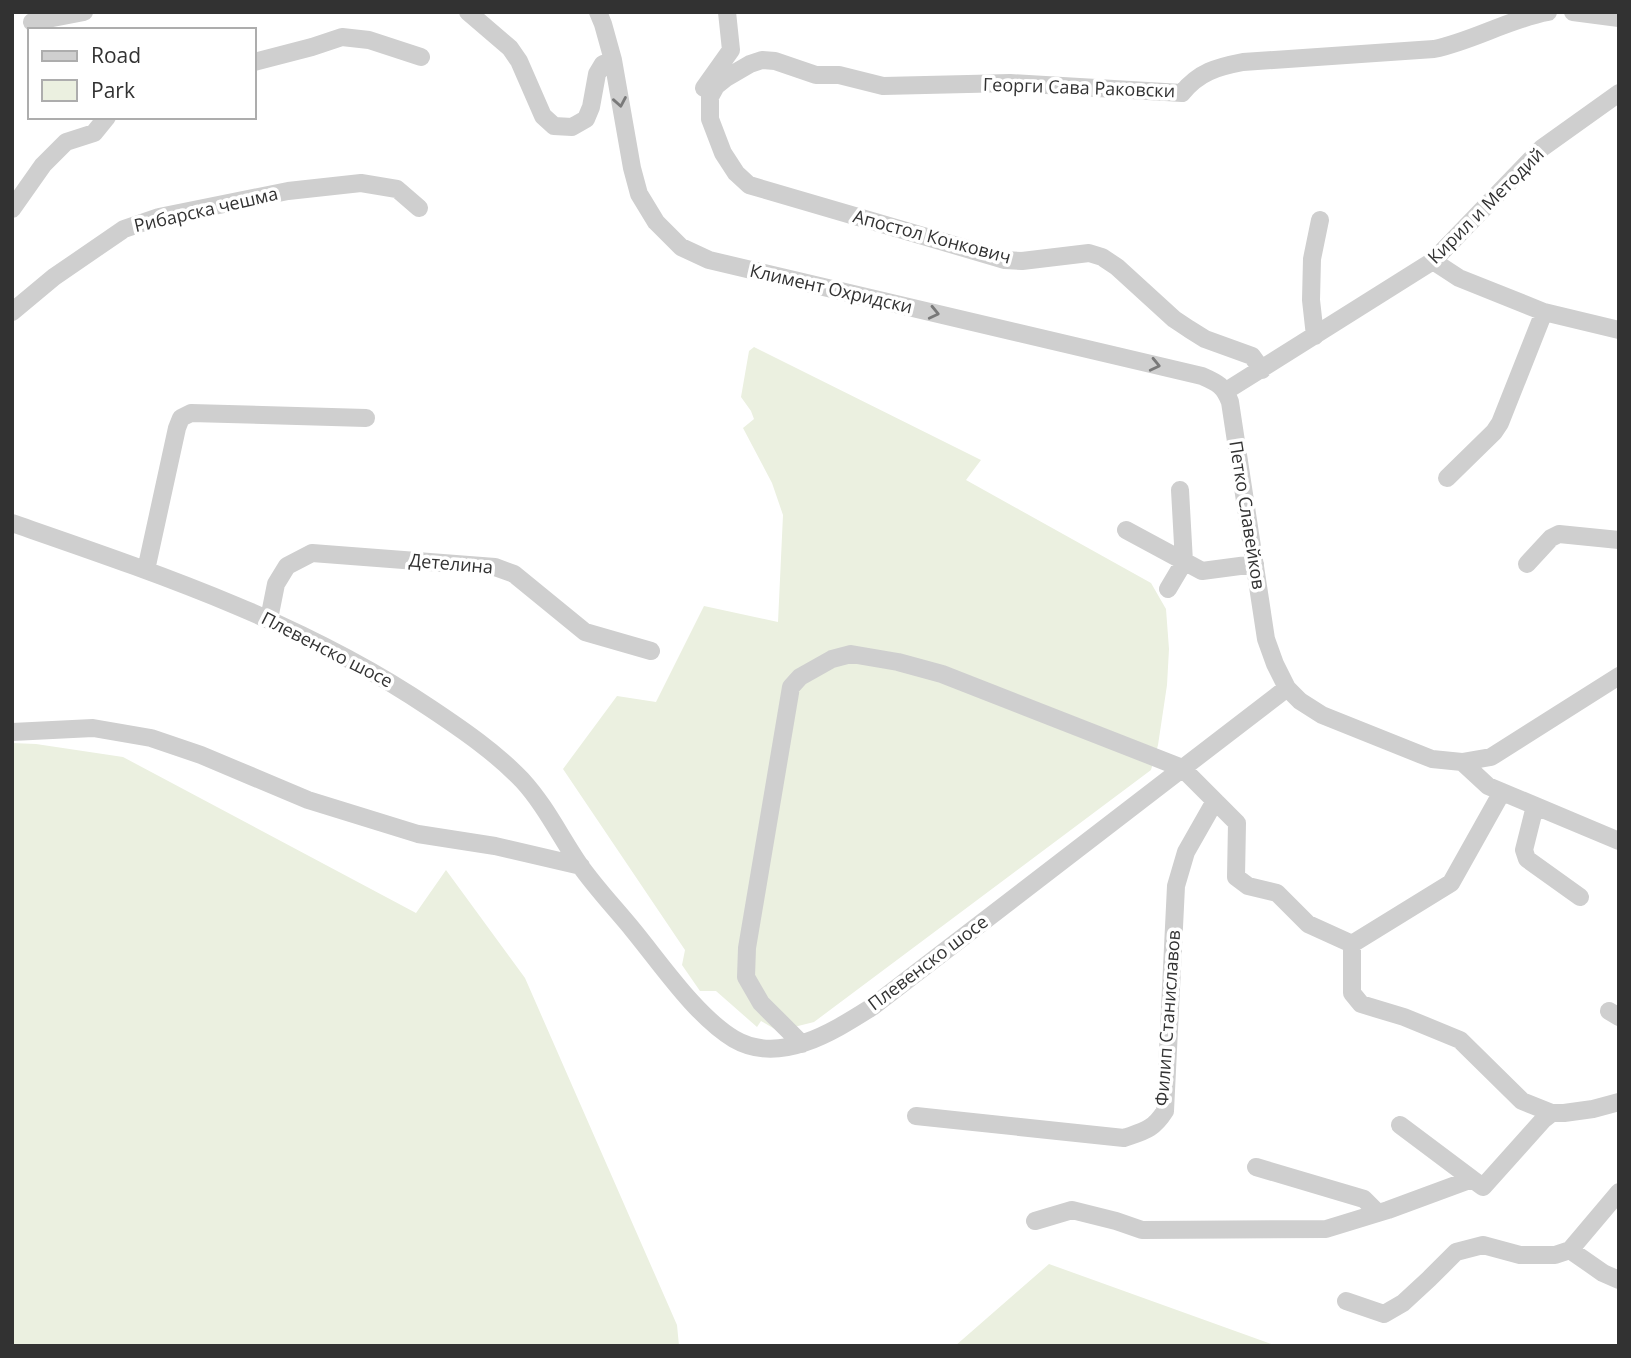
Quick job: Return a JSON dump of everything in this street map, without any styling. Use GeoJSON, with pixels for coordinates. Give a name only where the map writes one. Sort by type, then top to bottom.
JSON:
{"type":"FeatureCollection","features":[{"type":"Feature","properties":{"kind":"street"},"geometry":{"type":"LineString","coordinates":[[32,22],[84,12]]}},
{"type":"Feature","properties":{"kind":"street"},"geometry":{"type":"LineString","coordinates":[[468,12],[510,48],[519,61],[543,116],[554,126],[572,127],[586,119],[597,74],[603,64],[613,60]]}},
{"type":"Feature","properties":{"kind":"street","name":"Климент Охридски"},"geometry":{"type":"LineString","coordinates":[[598,12],[613,60],[639,194],[656,222],[681,247],[709,260],[1202,376],[1226,391]]}},
{"type":"Feature","properties":{"kind":"street"},"geometry":{"type":"LineString","coordinates":[[710,97],[702,92],[731,50],[727,12]]}},
{"type":"Feature","properties":{"kind":"street","name":"Георги Сава Раковски"},"geometry":{"type":"LineString","coordinates":[[710,97],[716,86],[726,78],[762,60],[775,61],[816,75],[839,75],[883,86],[1010,83],[1182,93],[1201,76],[1217,67],[1243,62],[1434,49],[1452,46],[1548,12]]}},
{"type":"Feature","properties":{"kind":"street"},"geometry":{"type":"LineString","coordinates":[[1573,12],[1619,18]]}},
{"type":"Feature","properties":{"kind":"street"},"geometry":{"type":"LineString","coordinates":[[256,61],[342,37],[369,40],[421,57]]}},
{"type":"Feature","properties":{"kind":"street","name":"Кирил и Методий"},"geometry":{"type":"LineString","coordinates":[[1226,391],[1433,261],[1542,148],[1619,93]]}},
{"type":"Feature","properties":{"kind":"street","name":"Апостол Конкович"},"geometry":{"type":"LineString","coordinates":[[710,97],[710,119],[723,153],[736,173],[749,185],[1005,260],[1022,261],[1089,253],[1102,257],[1189,329],[1205,339],[1252,356],[1262,370]]}},
{"type":"Feature","properties":{"kind":"street"},"geometry":{"type":"LineString","coordinates":[[12,209],[43,164],[66,142],[94,133],[105,119]]}},
{"type":"Feature","properties":{"kind":"street","name":"Рибарска чешма"},"geometry":{"type":"LineString","coordinates":[[12,312],[54,277],[124,229],[159,217],[288,191],[361,183],[397,189],[419,208]]}},
{"type":"Feature","properties":{"kind":"street"},"geometry":{"type":"LineString","coordinates":[[1315,336],[1311,300],[1312,259],[1320,220]]}},
{"type":"Feature","properties":{"kind":"street"},"geometry":{"type":"LineString","coordinates":[[1433,261],[1459,278],[1544,312],[1619,330]]}},
{"type":"Feature","properties":{"kind":"street"},"geometry":{"type":"LineString","coordinates":[[1447,478],[1500,423],[1544,312]]}},
{"type":"Feature","properties":{"kind":"street","name":"Петко Славейков"},"geometry":{"type":"LineString","coordinates":[[1226,391],[1230,402],[1266,639],[1287,688]]}},
{"type":"Feature","properties":{"kind":"street"},"geometry":{"type":"LineString","coordinates":[[146,570],[181,418],[191,413],[366,418]]}},
{"type":"Feature","properties":{"kind":"street"},"geometry":{"type":"LineString","coordinates":[[1168,589],[1184,562],[1180,490]]}},
{"type":"Feature","properties":{"kind":"street","name":"Плевенско шосе"},"geometry":{"type":"LineString","coordinates":[[12,523],[146,570],[269,619],[395,684],[459,727],[495,755],[523,782],[547,812],[581,866],[688,998],[734,1039],[762,1048],[802,1044],[842,1027],[872,1007],[1287,688]]}},
{"type":"Feature","properties":{"kind":"street"},"geometry":{"type":"LineString","coordinates":[[1126,530],[1202,571],[1255,564]]}},
{"type":"Feature","properties":{"kind":"street"},"geometry":{"type":"LineString","coordinates":[[1527,564],[1551,538],[1559,534],[1619,540]]}},
{"type":"Feature","properties":{"kind":"street","name":"Детелина"},"geometry":{"type":"LineString","coordinates":[[269,619],[276,584],[288,566],[312,553],[495,566],[514,574],[585,632],[651,651]]}},
{"type":"Feature","properties":{"kind":"street"},"geometry":{"type":"LineString","coordinates":[[802,1044],[761,1003],[746,977],[747,948],[791,688],[800,677],[832,659],[851,654],[898,662],[942,674],[1182,768],[1237,823],[1236,877],[1248,886],[1278,893],[1308,924],[1352,944]]}},
{"type":"Feature","properties":{"kind":"street"},"geometry":{"type":"LineString","coordinates":[[1287,688],[1300,701],[1322,715],[1432,759],[1462,762],[1491,757],[1619,676]]}},
{"type":"Feature","properties":{"kind":"street"},"geometry":{"type":"LineString","coordinates":[[12,732],[93,728],[151,738],[201,755],[308,800],[418,834],[495,846],[581,866]]}},
{"type":"Feature","properties":{"kind":"street"},"geometry":{"type":"LineString","coordinates":[[1462,762],[1488,786],[1619,841]]}},
{"type":"Feature","properties":{"kind":"street"},"geometry":{"type":"LineString","coordinates":[[1352,944],[1451,883],[1502,792]]}},
{"type":"Feature","properties":{"kind":"street","name":"Филип Станиславов"},"geometry":{"type":"LineString","coordinates":[[916,1116],[1124,1138],[1157,1123],[1164,1111],[1176,886],[1186,852],[1215,801]]}},
{"type":"Feature","properties":{"kind":"street"},"geometry":{"type":"LineString","coordinates":[[1535,806],[1524,850],[1527,859],[1580,897]]}},
{"type":"Feature","properties":{"kind":"street"},"geometry":{"type":"LineString","coordinates":[[1352,944],[1352,993],[1361,1004],[1404,1017],[1460,1040],[1522,1101],[1552,1113],[1593,1109],[1619,1102]]}},
{"type":"Feature","properties":{"kind":"street"},"geometry":{"type":"LineString","coordinates":[[1400,1125],[1483,1187],[1552,1113]]}},
{"type":"Feature","properties":{"kind":"street"},"geometry":{"type":"LineString","coordinates":[[1256,1167],[1364,1199],[1378,1213]]}},
{"type":"Feature","properties":{"kind":"street"},"geometry":{"type":"LineString","coordinates":[[1035,1220],[1072,1210],[1116,1220],[1142,1230],[1326,1229],[1472,1180]]}},
{"type":"Feature","properties":{"kind":"street"},"geometry":{"type":"LineString","coordinates":[[1346,1301],[1384,1314],[1403,1303],[1456,1252],[1483,1245],[1520,1255],[1555,1255],[1570,1250],[1619,1192]]}},
{"type":"Feature","properties":{"kind":"street"},"geometry":{"type":"LineString","coordinates":[[1570,1250],[1603,1273],[1619,1280]]}},
{"type":"Feature","properties":{"kind":"green space"},"geometry":{"type":"Polygon","coordinates":[[[754,347],[981,460],[966,480],[1151,583],[1166,609],[1169,649],[1167,685],[1158,745],[1151,770],[814,1022],[778,1031],[761,1021],[757,1027],[716,991],[700,991],[682,965],[685,950],[563,769],[617,696],[656,702],[704,606],[778,622],[783,515],[772,483],[743,428],[754,419],[741,397],[749,351],[754,347]]]}},
{"type":"Feature","properties":{"kind":"green space"},"geometry":{"type":"Polygon","coordinates":[[[12,743],[123,757],[416,913],[446,870],[525,978],[677,1325],[679,1346],[12,1346],[12,743]]]}},
{"type":"Feature","properties":{"kind":"green space"},"geometry":{"type":"Polygon","coordinates":[[[1049,1264],[1277,1346],[955,1346],[1049,1264]]]}}]}
